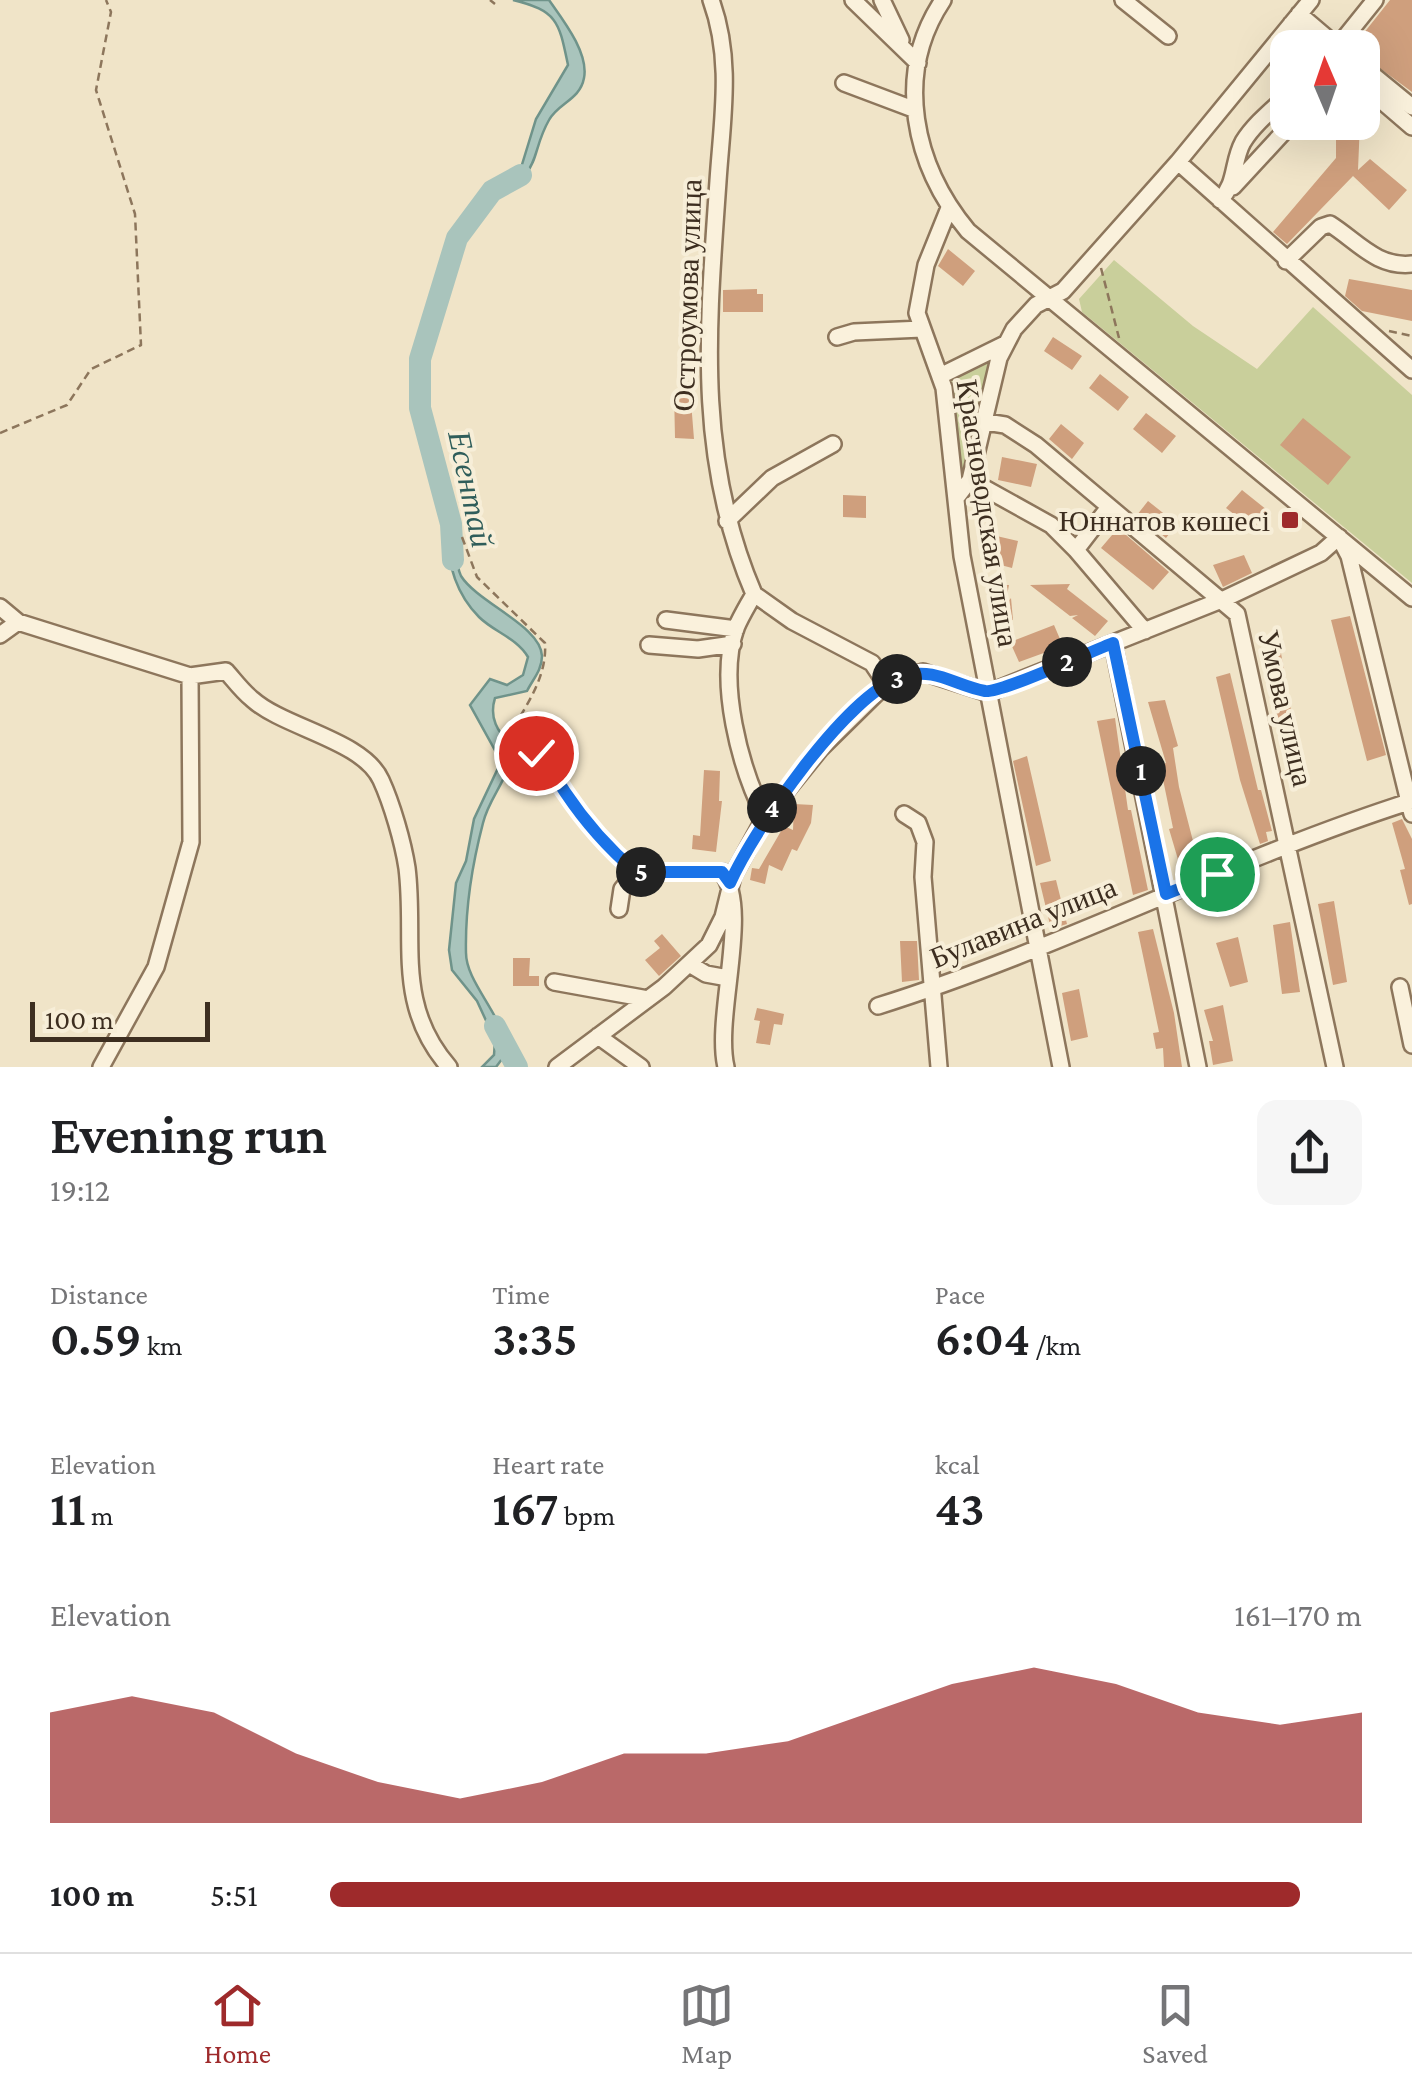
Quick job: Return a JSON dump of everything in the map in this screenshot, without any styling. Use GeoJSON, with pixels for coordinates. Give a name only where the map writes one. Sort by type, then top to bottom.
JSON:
{"type":"FeatureCollection","features":[{"type":"Feature","properties":{"kind":"street","name":"Остроумова улица"},"geometry":{"type":"LineString","coordinates":[[712,0],[725,54],[726,77],[708,342],[709,406],[726,521],[754,594]]}},
{"type":"Feature","properties":{"kind":"street"},"geometry":{"type":"LineString","coordinates":[[854,0],[918,63]]}},
{"type":"Feature","properties":{"kind":"street"},"geometry":{"type":"LineString","coordinates":[[882,0],[896,33],[918,63]]}},
{"type":"Feature","properties":{"kind":"street"},"geometry":{"type":"LineString","coordinates":[[944,0],[924,35],[913,108],[927,167],[949,208],[968,231],[1412,598]]}},
{"type":"Feature","properties":{"kind":"street"},"geometry":{"type":"LineString","coordinates":[[1122,0],[1168,36]]}},
{"type":"Feature","properties":{"kind":"street"},"geometry":{"type":"LineString","coordinates":[[957,497],[970,480],[1005,344],[1031,311],[1064,291],[1098,253],[1311,0]]}},
{"type":"Feature","properties":{"kind":"street"},"geometry":{"type":"LineString","coordinates":[[1352,30],[1374,0]]}},
{"type":"Feature","properties":{"kind":"street"},"geometry":{"type":"LineString","coordinates":[[1295,19],[1312,30]]}},
{"type":"Feature","properties":{"kind":"street"},"geometry":{"type":"LineString","coordinates":[[1295,19],[1304,30]]}},
{"type":"Feature","properties":{"kind":"street"},"geometry":{"type":"LineString","coordinates":[[1380,81],[1412,107]]}},
{"type":"Feature","properties":{"kind":"street"},"geometry":{"type":"LineString","coordinates":[[844,83],[913,108]]}},
{"type":"Feature","properties":{"kind":"street"},"geometry":{"type":"LineString","coordinates":[[1380,99],[1412,127]]}},
{"type":"Feature","properties":{"kind":"street"},"geometry":{"type":"LineString","coordinates":[[1225,195],[1245,139],[1270,113]]}},
{"type":"Feature","properties":{"kind":"street"},"geometry":{"type":"LineString","coordinates":[[1225,195],[1276,140]]}},
{"type":"Feature","properties":{"kind":"street"},"geometry":{"type":"LineString","coordinates":[[1178,162],[1225,195],[1286,261],[1412,370]]}},
{"type":"Feature","properties":{"kind":"street","name":"Красноводская улица"},"geometry":{"type":"LineString","coordinates":[[949,208],[921,285],[917,312],[940,376],[962,556],[1061,1067]]}},
{"type":"Feature","properties":{"kind":"street"},"geometry":{"type":"LineString","coordinates":[[1286,261],[1321,227],[1330,224],[1371,256],[1412,264]]}},
{"type":"Feature","properties":{"kind":"street"},"geometry":{"type":"LineString","coordinates":[[837,337],[854,332],[922,330]]}},
{"type":"Feature","properties":{"kind":"street"},"geometry":{"type":"LineString","coordinates":[[940,376],[1005,344]]}},
{"type":"Feature","properties":{"kind":"street","name":"Умова улица"},"geometry":{"type":"LineString","coordinates":[[986,422],[1004,425],[1036,445],[1237,614],[1335,1067]]}},
{"type":"Feature","properties":{"kind":"street"},"geometry":{"type":"LineString","coordinates":[[726,521],[772,478],[833,444]]}},
{"type":"Feature","properties":{"kind":"street"},"geometry":{"type":"LineString","coordinates":[[970,480],[1050,524],[1144,631]]}},
{"type":"Feature","properties":{"kind":"street"},"geometry":{"type":"LineString","coordinates":[[1076,550],[1109,507]]}},
{"type":"Feature","properties":{"kind":"street"},"geometry":{"type":"LineString","coordinates":[[556,1067],[692,965],[709,945],[723,918],[730,883],[765,817],[821,748],[886,684],[923,672],[988,693],[1224,600],[1321,554],[1339,536]]}},
{"type":"Feature","properties":{"kind":"street"},"geometry":{"type":"LineString","coordinates":[[1339,536],[1350,556],[1411,806]]}},
{"type":"Feature","properties":{"kind":"street"},"geometry":{"type":"LineString","coordinates":[[765,817],[749,786],[737,741],[730,660],[734,636],[754,594],[792,621],[872,663],[886,684]]}},
{"type":"Feature","properties":{"kind":"street"},"geometry":{"type":"LineString","coordinates":[[0,607],[18,622],[190,676],[226,670],[252,700],[360,756],[380,777],[407,868],[407,951],[416,1006],[438,1054],[449,1067]]}},
{"type":"Feature","properties":{"kind":"street"},"geometry":{"type":"LineString","coordinates":[[666,620],[734,636]]}},
{"type":"Feature","properties":{"kind":"street"},"geometry":{"type":"LineString","coordinates":[[0,635],[18,622]]}},
{"type":"Feature","properties":{"kind":"street"},"geometry":{"type":"LineString","coordinates":[[648,645],[698,649],[734,636]]}},
{"type":"Feature","properties":{"kind":"street"},"geometry":{"type":"LineString","coordinates":[[1113,643],[1198,1067]]}},
{"type":"Feature","properties":{"kind":"street"},"geometry":{"type":"LineString","coordinates":[[102,1067],[156,966],[191,842],[190,676]]}},
{"type":"Feature","properties":{"kind":"street","name":"Булавина улица"},"geometry":{"type":"LineString","coordinates":[[878,1006],[932,989],[1289,846],[1411,806]]}},
{"type":"Feature","properties":{"kind":"street"},"geometry":{"type":"LineString","coordinates":[[904,814],[918,823],[925,842],[924,877],[938,1067]]}},
{"type":"Feature","properties":{"kind":"street"},"geometry":{"type":"LineString","coordinates":[[618,909],[631,868],[722,872],[730,883],[723,1046],[726,1067]]}},
{"type":"Feature","properties":{"kind":"street"},"geometry":{"type":"LineString","coordinates":[[692,965],[706,974],[728,978]]}},
{"type":"Feature","properties":{"kind":"street"},"geometry":{"type":"LineString","coordinates":[[554,982],[648,999]]}},
{"type":"Feature","properties":{"kind":"street"},"geometry":{"type":"LineString","coordinates":[[1400,986],[1412,1044]]}},
{"type":"Feature","properties":{"kind":"street"},"geometry":{"type":"LineString","coordinates":[[598,1036],[641,1067]]}},
{"type":"Feature","properties":{"kind":"path"},"geometry":{"type":"LineString","coordinates":[[0,433],[67,404],[92,369],[141,345],[136,214],[96,90],[110,12],[106,0]]}},
{"type":"Feature","properties":{"kind":"path"},"geometry":{"type":"LineString","coordinates":[[490,0],[496,4]]}},
{"type":"Feature","properties":{"kind":"path"},"geometry":{"type":"LineString","coordinates":[[1098,253],[1124,359]]}},
{"type":"Feature","properties":{"kind":"path"},"geometry":{"type":"LineString","coordinates":[[462,537],[478,577],[545,643],[546,658],[537,686],[514,725],[517,738],[552,768],[610,851],[631,868]]}},
{"type":"Feature","properties":{"kind":"green space"},"geometry":{"type":"Polygon","coordinates":[[[1114,260],[1193,326],[1257,369],[1313,307],[1412,395],[1412,583],[1082,312],[1079,299],[1114,260]]]}},
{"type":"Feature","properties":{"kind":"green space"},"geometry":{"type":"Polygon","coordinates":[[[993,352],[964,476],[960,473],[950,382],[993,352]]]}},
{"type":"Feature","properties":{"kind":"water"},"geometry":{"type":"Polygon","coordinates":[[[513,0],[549,0],[568,27],[585,68],[578,91],[549,120],[528,171],[495,190],[520,171],[536,119],[568,65],[554,21],[539,9],[513,0]]]}},
{"type":"Feature","properties":{"kind":"water"},"geometry":{"type":"Polygon","coordinates":[[[447,529],[453,530],[461,576],[531,635],[542,656],[527,691],[495,698],[494,718],[498,730],[512,744],[511,755],[483,823],[468,904],[468,964],[499,1024],[508,1051],[496,1067],[482,1067],[494,1055],[495,1040],[477,1001],[452,970],[449,950],[456,883],[466,861],[474,819],[499,766],[497,754],[470,705],[490,679],[507,685],[523,675],[528,657],[479,617],[464,598],[451,565],[447,529]]]}},
{"type":"Feature","properties":{"kind":"building"},"geometry":{"type":"Polygon","coordinates":[[[1390,0],[1412,0],[1412,92],[1380,68],[1380,30],[1366,30],[1390,0]]]}},
{"type":"Feature","properties":{"kind":"building"},"geometry":{"type":"Polygon","coordinates":[[[1336,140],[1359,140],[1358,170],[1370,159],[1407,190],[1389,210],[1353,176],[1287,244],[1273,232],[1336,158],[1336,140]]]}},
{"type":"Feature","properties":{"kind":"building"},"geometry":{"type":"Polygon","coordinates":[[[948,249],[975,271],[963,286],[938,266],[948,249]]]}},
{"type":"Feature","properties":{"kind":"building"},"geometry":{"type":"Polygon","coordinates":[[[1349,279],[1412,290],[1412,321],[1362,311],[1345,296],[1349,279]]]}},
{"type":"Feature","properties":{"kind":"building"},"geometry":{"type":"Polygon","coordinates":[[[757,289],[757,294],[763,294],[763,312],[723,312],[723,290],[757,289]]]}},
{"type":"Feature","properties":{"kind":"building"},"geometry":{"type":"Polygon","coordinates":[[[1053,337],[1082,356],[1072,370],[1044,351],[1053,337]]]}},
{"type":"Feature","properties":{"kind":"building"},"geometry":{"type":"Polygon","coordinates":[[[1100,374],[1129,397],[1118,411],[1089,388],[1100,374]]]}},
{"type":"Feature","properties":{"kind":"building"},"geometry":{"type":"Polygon","coordinates":[[[690,389],[694,439],[675,438],[674,391],[690,389]]]}},
{"type":"Feature","properties":{"kind":"building"},"geometry":{"type":"Polygon","coordinates":[[[1146,413],[1176,436],[1162,453],[1133,429],[1146,413]]]}},
{"type":"Feature","properties":{"kind":"building"},"geometry":{"type":"Polygon","coordinates":[[[1303,418],[1351,457],[1328,485],[1280,445],[1303,418]]]}},
{"type":"Feature","properties":{"kind":"building"},"geometry":{"type":"Polygon","coordinates":[[[1061,424],[1084,443],[1072,459],[1049,439],[1061,424]]]}},
{"type":"Feature","properties":{"kind":"building"},"geometry":{"type":"Polygon","coordinates":[[[1002,457],[1037,464],[1031,487],[998,480],[1002,457]]]}},
{"type":"Feature","properties":{"kind":"building"},"geometry":{"type":"Polygon","coordinates":[[[1242,490],[1267,510],[1253,529],[1226,508],[1242,490]]]}},
{"type":"Feature","properties":{"kind":"building"},"geometry":{"type":"Polygon","coordinates":[[[843,495],[866,496],[866,518],[843,517],[843,495]]]}},
{"type":"Feature","properties":{"kind":"building"},"geometry":{"type":"Polygon","coordinates":[[[1148,501],[1177,524],[1166,538],[1137,515],[1148,501]]]}},
{"type":"Feature","properties":{"kind":"building"},"geometry":{"type":"Polygon","coordinates":[[[1118,528],[1169,572],[1153,590],[1101,548],[1118,528]]]}},
{"type":"Feature","properties":{"kind":"building"},"geometry":{"type":"Polygon","coordinates":[[[988,534],[1018,541],[1012,568],[982,560],[988,534]]]}},
{"type":"Feature","properties":{"kind":"building"},"geometry":{"type":"Polygon","coordinates":[[[1244,555],[1252,573],[1223,587],[1213,565],[1244,555]]]}},
{"type":"Feature","properties":{"kind":"building"},"geometry":{"type":"Polygon","coordinates":[[[1070,584],[1067,589],[1108,621],[1095,636],[1072,618],[1078,615],[1070,616],[1030,585],[1070,584]]]}},
{"type":"Feature","properties":{"kind":"building"},"geometry":{"type":"Polygon","coordinates":[[[991,585],[1009,585],[1005,606],[1011,598],[1013,620],[993,622],[991,585]]]}},
{"type":"Feature","properties":{"kind":"building"},"geometry":{"type":"Polygon","coordinates":[[[1350,616],[1386,755],[1367,761],[1331,620],[1350,616]]]}},
{"type":"Feature","properties":{"kind":"building"},"geometry":{"type":"Polygon","coordinates":[[[1054,625],[1063,646],[1019,662],[1010,642],[1054,625]]]}},
{"type":"Feature","properties":{"kind":"building"},"geometry":{"type":"Polygon","coordinates":[[[1281,653],[1294,728],[1310,782],[1294,787],[1267,684],[1272,683],[1264,657],[1281,653]]]}},
{"type":"Feature","properties":{"kind":"building"},"geometry":{"type":"Polygon","coordinates":[[[1230,673],[1272,831],[1266,832],[1268,841],[1260,844],[1240,780],[1216,677],[1230,673]]]}},
{"type":"Feature","properties":{"kind":"building"},"geometry":{"type":"Polygon","coordinates":[[[1165,700],[1178,746],[1173,748],[1179,787],[1200,868],[1182,873],[1169,829],[1173,828],[1160,765],[1166,763],[1148,702],[1165,700]]]}},
{"type":"Feature","properties":{"kind":"building"},"geometry":{"type":"Polygon","coordinates":[[[1115,718],[1128,810],[1148,890],[1133,895],[1097,721],[1115,718]]]}},
{"type":"Feature","properties":{"kind":"building"},"geometry":{"type":"Polygon","coordinates":[[[1027,756],[1051,861],[1036,866],[1013,761],[1027,756]]]}},
{"type":"Feature","properties":{"kind":"building"},"geometry":{"type":"Polygon","coordinates":[[[704,770],[720,771],[722,801],[716,852],[692,849],[693,835],[700,836],[704,770]]]}},
{"type":"Feature","properties":{"kind":"building"},"geometry":{"type":"Polygon","coordinates":[[[794,804],[813,805],[811,823],[797,851],[792,849],[782,871],[769,865],[765,884],[750,880],[752,868],[759,869],[784,826],[793,830],[794,804]]]}},
{"type":"Feature","properties":{"kind":"building"},"geometry":{"type":"Polygon","coordinates":[[[1402,819],[1412,839],[1409,905],[1400,870],[1405,869],[1392,823],[1402,819]]]}},
{"type":"Feature","properties":{"kind":"building"},"geometry":{"type":"Polygon","coordinates":[[[1056,880],[1067,924],[1051,929],[1040,883],[1056,880]]]}},
{"type":"Feature","properties":{"kind":"building"},"geometry":{"type":"Polygon","coordinates":[[[1334,901],[1347,982],[1333,985],[1318,904],[1334,901]]]}},
{"type":"Feature","properties":{"kind":"building"},"geometry":{"type":"Polygon","coordinates":[[[1290,922],[1300,992],[1282,994],[1273,925],[1290,922]]]}},
{"type":"Feature","properties":{"kind":"building"},"geometry":{"type":"Polygon","coordinates":[[[1153,929],[1174,1013],[1182,1067],[1164,1067],[1163,1048],[1156,1049],[1153,1033],[1159,1032],[1138,932],[1153,929]]]}},
{"type":"Feature","properties":{"kind":"building"},"geometry":{"type":"Polygon","coordinates":[[[662,934],[681,956],[659,976],[645,960],[660,948],[654,941],[662,934]]]}},
{"type":"Feature","properties":{"kind":"building"},"geometry":{"type":"Polygon","coordinates":[[[1238,937],[1248,982],[1230,987],[1216,943],[1238,937]]]}},
{"type":"Feature","properties":{"kind":"building"},"geometry":{"type":"Polygon","coordinates":[[[900,941],[917,941],[919,980],[902,982],[900,941]]]}},
{"type":"Feature","properties":{"kind":"building"},"geometry":{"type":"Polygon","coordinates":[[[513,958],[530,958],[529,976],[539,976],[539,986],[513,986],[513,958]]]}},
{"type":"Feature","properties":{"kind":"building"},"geometry":{"type":"Polygon","coordinates":[[[1079,989],[1088,1037],[1071,1041],[1062,993],[1079,989]]]}},
{"type":"Feature","properties":{"kind":"building"},"geometry":{"type":"Polygon","coordinates":[[[1223,1005],[1233,1061],[1213,1065],[1209,1041],[1213,1041],[1204,1010],[1223,1005]]]}},
{"type":"Feature","properties":{"kind":"building"},"geometry":{"type":"Polygon","coordinates":[[[757,1008],[784,1014],[782,1025],[774,1024],[770,1045],[756,1043],[760,1021],[754,1020],[757,1008]]]}},
{"type":"Feature","properties":{"kind":"waterway","name":"Есентай"},"geometry":{"type":"LineString","coordinates":[[453,560],[451,524],[420,408],[420,359],[457,238],[492,191],[521,175]]}},
{"type":"Feature","properties":{"kind":"waterway"},"geometry":{"type":"LineString","coordinates":[[495,1026],[517,1067]]}},
{"type":"Feature","properties":{"kind":"place","name":"Юннатов көшесі"},"geometry":{"type":"Point","coordinates":[1290,520]}},
{"type":"Feature","properties":{"kind":"route"},"geometry":{"type":"LineString","coordinates":[[536,753],[552,768],[564,791],[610,851],[636,872],[708,870],[722,872],[730,883],[765,817],[779,799],[821,748],[886,684],[923,672],[988,693],[1113,643],[1166,894],[1217,874]]}}]}
